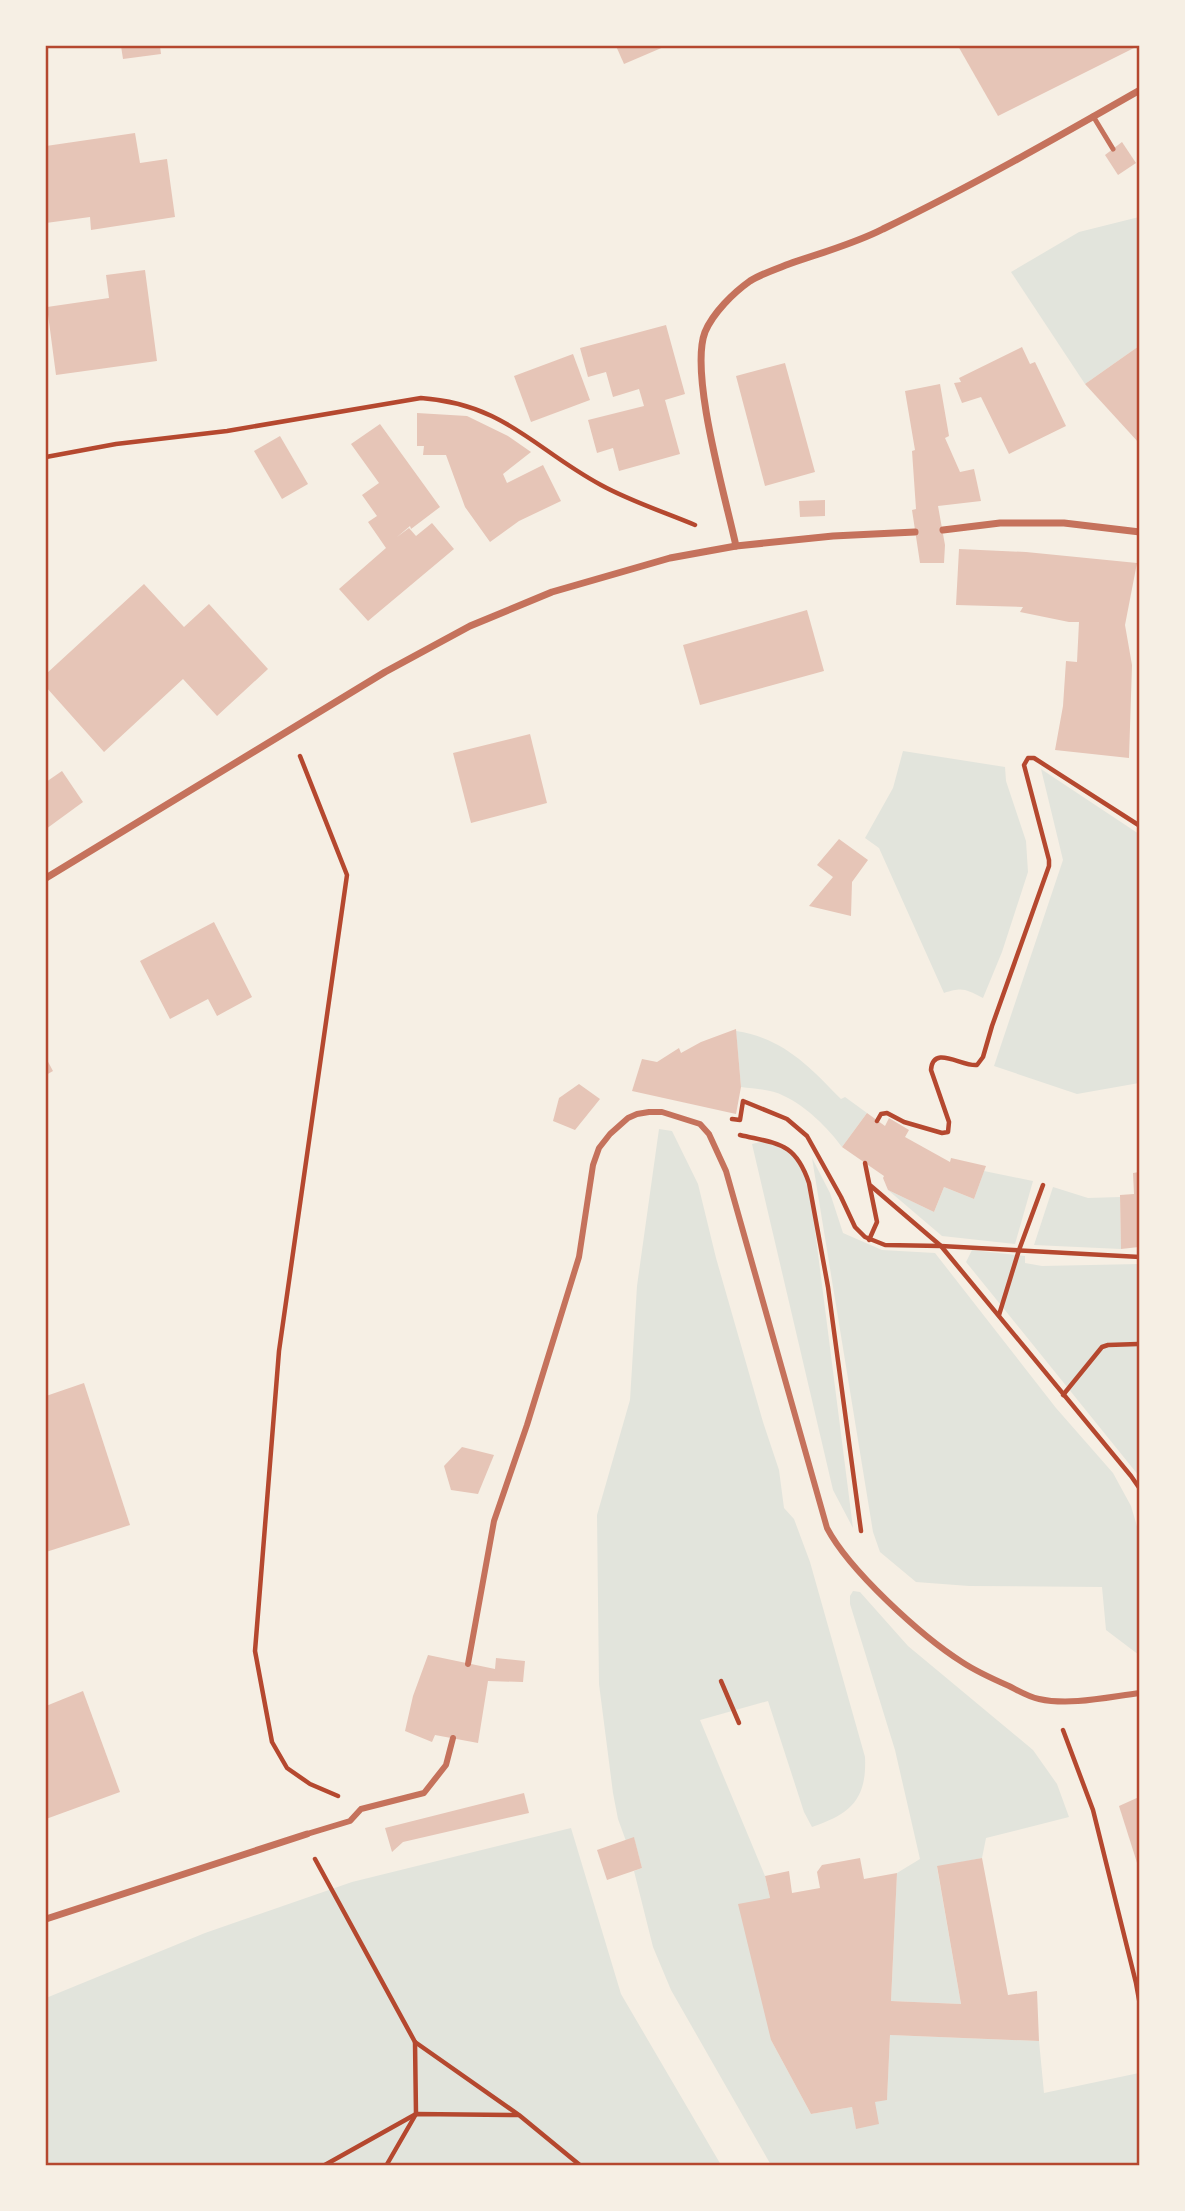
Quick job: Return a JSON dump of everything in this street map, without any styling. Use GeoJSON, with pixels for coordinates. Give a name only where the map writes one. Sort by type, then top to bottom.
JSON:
{"type":"FeatureCollection","features":[{"type":"Feature","properties":{"kind":"street"},"geometry":{"type":"LineString","coordinates":[[736,546],[709,424],[701,370],[705,332],[716,314],[751,281],[881,231],[1139,90]]}},
{"type":"Feature","properties":{"kind":"street"},"geometry":{"type":"LineString","coordinates":[[943,530],[1000,523],[1064,523],[1139,532]]}},
{"type":"Feature","properties":{"kind":"street"},"geometry":{"type":"LineString","coordinates":[[46,878],[386,672],[470,626],[552,592],[670,558],[736,546],[833,536],[915,532]]}},
{"type":"Feature","properties":{"kind":"street"},"geometry":{"type":"LineString","coordinates":[[468,1664],[494,1521],[579,1257],[593,1165],[600,1148],[617,1126],[637,1114],[662,1112],[700,1124],[709,1134],[726,1171],[827,1528],[838,1547],[880,1593],[959,1661],[1020,1692],[1052,1701],[1139,1693]]}},
{"type":"Feature","properties":{"kind":"street"},"geometry":{"type":"LineString","coordinates":[[46,1919],[351,1821],[361,1809],[424,1793],[446,1765],[453,1738]]}},
{"type":"Feature","properties":{"kind":"lane"},"geometry":{"type":"LineString","coordinates":[[1093,116],[1114,149]]}},
{"type":"Feature","properties":{"kind":"path"},"geometry":{"type":"LineString","coordinates":[[46,457],[116,444],[252,427],[421,398],[443,399],[464,404],[503,420],[604,487],[703,528],[736,546]]}},
{"type":"Feature","properties":{"kind":"path"},"geometry":{"type":"LineString","coordinates":[[290,729],[347,875],[279,1351],[255,1651],[272,1742],[287,1768],[310,1784],[338,1796]]}},
{"type":"Feature","properties":{"kind":"path"},"geometry":{"type":"LineString","coordinates":[[877,1121],[881,1114],[887,1112],[904,1122],[942,1133],[948,1132],[949,1122],[931,1064],[938,1058],[948,1057],[971,1066],[977,1065],[983,1057],[1049,866],[1024,765],[1028,758],[1034,758],[1139,826]]}},
{"type":"Feature","properties":{"kind":"path"},"geometry":{"type":"LineString","coordinates":[[729,1118],[740,1121],[743,1101],[797,1125],[814,1145],[850,1219],[869,1240],[885,1245],[1139,1257]]}},
{"type":"Feature","properties":{"kind":"path"},"geometry":{"type":"LineString","coordinates":[[700,1124],[780,1145],[797,1157],[803,1167],[828,1287],[862,1524],[861,1539],[850,1560]]}},
{"type":"Feature","properties":{"kind":"path"},"geometry":{"type":"LineString","coordinates":[[865,1163],[877,1222],[869,1240]]}},
{"type":"Feature","properties":{"kind":"path"},"geometry":{"type":"LineString","coordinates":[[998,1316],[1043,1185]]}},
{"type":"Feature","properties":{"kind":"path"},"geometry":{"type":"LineString","coordinates":[[871,1186],[941,1246],[1139,1489]]}},
{"type":"Feature","properties":{"kind":"path"},"geometry":{"type":"LineString","coordinates":[[1063,1395],[1102,1347],[1139,1344],[1139,1329]]}},
{"type":"Feature","properties":{"kind":"path"},"geometry":{"type":"LineString","coordinates":[[720,1681],[739,1724]]}},
{"type":"Feature","properties":{"kind":"path"},"geometry":{"type":"LineString","coordinates":[[1052,1701],[1093,1810],[1136,1983],[1139,2005]]}},
{"type":"Feature","properties":{"kind":"path"},"geometry":{"type":"LineString","coordinates":[[307,1835],[316,1862],[415,2042],[519,2115],[581,2165]]}},
{"type":"Feature","properties":{"kind":"path"},"geometry":{"type":"LineString","coordinates":[[386,2165],[416,2114],[415,2042]]}},
{"type":"Feature","properties":{"kind":"path"},"geometry":{"type":"LineString","coordinates":[[323,2165],[416,2114],[519,2115]]}},
{"type":"Feature","properties":{"kind":"shaded area"},"geometry":{"type":"Polygon","coordinates":[[[1139,217],[1139,346],[1085,384],[1011,272],[1079,232],[1139,217]]]}},
{"type":"Feature","properties":{"kind":"shaded area"},"geometry":{"type":"Polygon","coordinates":[[[903,751],[1005,767],[1006,781],[1026,841],[1028,872],[1002,952],[983,998],[964,990],[944,993],[879,848],[865,838],[893,788],[903,751]]]}},
{"type":"Feature","properties":{"kind":"shaded area"},"geometry":{"type":"Polygon","coordinates":[[[1041,769],[1139,834],[1139,1083],[1077,1094],[994,1066],[1063,860],[1041,769]]]}},
{"type":"Feature","properties":{"kind":"shaded area"},"geometry":{"type":"Polygon","coordinates":[[[736,1031],[768,1040],[794,1055],[841,1099],[845,1097],[867,1113],[842,1147],[816,1118],[792,1100],[774,1092],[741,1087],[736,1031]]]}},
{"type":"Feature","properties":{"kind":"shaded area"},"geometry":{"type":"Polygon","coordinates":[[[659,1129],[672,1131],[698,1184],[716,1258],[779,1470],[784,1508],[794,1519],[810,1562],[865,1757],[863,1784],[853,1803],[837,1817],[812,1827],[804,1812],[768,1701],[700,1720],[765,1876],[770,1898],[771,2040],[811,2114],[852,2107],[856,2128],[875,2102],[887,2099],[890,2035],[1039,2041],[1044,2093],[1139,2073],[1139,2165],[771,2165],[671,1990],[653,1947],[634,1871],[642,1868],[634,1838],[626,1841],[618,1819],[599,1684],[597,1515],[630,1400],[637,1286],[659,1129]]]}},
{"type":"Feature","properties":{"kind":"shaded area"},"geometry":{"type":"Polygon","coordinates":[[[764,1141],[782,1147],[793,1155],[809,1183],[853,1528],[833,1490],[752,1144],[764,1141]]]}},
{"type":"Feature","properties":{"kind":"shaded area"},"geometry":{"type":"Polygon","coordinates":[[[812,1158],[830,1193],[843,1233],[882,1250],[935,1253],[1056,1408],[1113,1473],[1131,1506],[1139,1533],[1139,1655],[1106,1630],[1102,1587],[969,1586],[916,1582],[880,1552],[873,1532],[812,1158]]]}},
{"type":"Feature","properties":{"kind":"shaded area"},"geometry":{"type":"Polygon","coordinates":[[[984,1171],[1033,1181],[1015,1244],[942,1236],[888,1190],[934,1212],[944,1187],[974,1199],[984,1171]]]}},
{"type":"Feature","properties":{"kind":"shaded area"},"geometry":{"type":"Polygon","coordinates":[[[1053,1187],[1088,1198],[1120,1197],[1121,1249],[1034,1245],[1053,1187]]]}},
{"type":"Feature","properties":{"kind":"shaded area"},"geometry":{"type":"Polygon","coordinates":[[[972,1250],[1025,1256],[1025,1263],[1042,1266],[1139,1264],[1139,1476],[966,1262],[972,1250]]]}},
{"type":"Feature","properties":{"kind":"shaded area"},"geometry":{"type":"Polygon","coordinates":[[[853,1591],[860,1592],[908,1646],[1033,1750],[1057,1784],[1069,1817],[986,1838],[982,1858],[937,1867],[961,2004],[891,2001],[897,1873],[920,1859],[895,1750],[850,1604],[853,1591]]]}},
{"type":"Feature","properties":{"kind":"shaded area"},"geometry":{"type":"Polygon","coordinates":[[[571,1828],[621,1994],[721,2165],[46,2166],[46,1998],[205,1933],[352,1882],[571,1828]]]}},
{"type":"Feature","properties":{"kind":"building"},"geometry":{"type":"Polygon","coordinates":[[[121,46],[160,46],[161,54],[123,59],[121,46]]]}},
{"type":"Feature","properties":{"kind":"building"},"geometry":{"type":"Polygon","coordinates":[[[616,46],[666,46],[624,64],[616,46]]]}},
{"type":"Feature","properties":{"kind":"building"},"geometry":{"type":"Polygon","coordinates":[[[958,46],[1138,46],[998,116],[958,46]]]}},
{"type":"Feature","properties":{"kind":"building"},"geometry":{"type":"Polygon","coordinates":[[[135,133],[140,163],[167,159],[175,217],[91,230],[90,217],[46,223],[46,146],[135,133]]]}},
{"type":"Feature","properties":{"kind":"building"},"geometry":{"type":"Polygon","coordinates":[[[1122,142],[1136,163],[1118,175],[1105,155],[1122,142]]]}},
{"type":"Feature","properties":{"kind":"building"},"geometry":{"type":"Polygon","coordinates":[[[145,270],[157,361],[56,375],[47,307],[109,298],[106,275],[145,270]]]}},
{"type":"Feature","properties":{"kind":"building"},"geometry":{"type":"Polygon","coordinates":[[[666,325],[685,394],[665,400],[680,454],[619,471],[613,448],[597,453],[588,420],[644,406],[639,389],[613,397],[606,372],[588,377],[580,348],[666,325]]]}},
{"type":"Feature","properties":{"kind":"building"},"geometry":{"type":"Polygon","coordinates":[[[1139,346],[1139,443],[1085,384],[1139,346]]]}},
{"type":"Feature","properties":{"kind":"building"},"geometry":{"type":"Polygon","coordinates":[[[1022,347],[1030,364],[1035,362],[1066,426],[1009,454],[981,397],[962,403],[954,383],[961,382],[959,378],[1022,347]]]}},
{"type":"Feature","properties":{"kind":"building"},"geometry":{"type":"Polygon","coordinates":[[[573,354],[590,400],[531,422],[514,376],[573,354]]]}},
{"type":"Feature","properties":{"kind":"building"},"geometry":{"type":"Polygon","coordinates":[[[785,363],[815,472],[765,486],[736,376],[785,363]]]}},
{"type":"Feature","properties":{"kind":"building"},"geometry":{"type":"Polygon","coordinates":[[[940,384],[949,436],[945,438],[960,472],[974,469],[981,501],[938,506],[945,545],[944,563],[920,563],[912,510],[916,509],[912,451],[915,450],[905,391],[940,384]]]}},
{"type":"Feature","properties":{"kind":"building"},"geometry":{"type":"Polygon","coordinates":[[[417,413],[467,416],[508,436],[531,452],[503,474],[507,483],[543,465],[561,501],[519,521],[490,542],[465,507],[446,455],[423,455],[424,446],[417,446],[417,413]]]}},
{"type":"Feature","properties":{"kind":"building"},"geometry":{"type":"Polygon","coordinates":[[[380,424],[440,507],[411,529],[410,526],[397,537],[409,528],[416,536],[432,523],[454,549],[368,621],[339,589],[386,548],[368,522],[377,516],[362,495],[379,483],[351,444],[380,424]]]}},
{"type":"Feature","properties":{"kind":"building"},"geometry":{"type":"Polygon","coordinates":[[[280,436],[308,484],[282,499],[254,451],[280,436]]]}},
{"type":"Feature","properties":{"kind":"building"},"geometry":{"type":"Polygon","coordinates":[[[825,500],[825,516],[800,517],[799,501],[825,500]]]}},
{"type":"Feature","properties":{"kind":"building"},"geometry":{"type":"Polygon","coordinates":[[[959,549],[1026,552],[1137,563],[1125,625],[1132,665],[1129,758],[1055,750],[1063,706],[1066,661],[1077,662],[1079,622],[1020,612],[1023,607],[956,605],[959,549]]]}},
{"type":"Feature","properties":{"kind":"building"},"geometry":{"type":"Polygon","coordinates":[[[144,584],[184,627],[209,604],[268,669],[217,716],[183,679],[104,752],[46,687],[46,674],[144,584]]]}},
{"type":"Feature","properties":{"kind":"building"},"geometry":{"type":"Polygon","coordinates":[[[807,610],[824,671],[700,705],[683,645],[807,610]]]}},
{"type":"Feature","properties":{"kind":"building"},"geometry":{"type":"Polygon","coordinates":[[[530,734],[547,803],[471,823],[453,753],[530,734]]]}},
{"type":"Feature","properties":{"kind":"building"},"geometry":{"type":"Polygon","coordinates":[[[62,771],[83,802],[46,829],[46,782],[62,771]]]}},
{"type":"Feature","properties":{"kind":"building"},"geometry":{"type":"Polygon","coordinates":[[[839,839],[868,860],[852,882],[851,916],[809,906],[833,877],[817,865],[839,839]]]}},
{"type":"Feature","properties":{"kind":"building"},"geometry":{"type":"Polygon","coordinates":[[[214,922],[252,997],[217,1016],[208,999],[170,1019],[140,961],[214,922]]]}},
{"type":"Feature","properties":{"kind":"building"},"geometry":{"type":"Polygon","coordinates":[[[736,1029],[741,1087],[736,1114],[632,1091],[642,1059],[657,1062],[679,1048],[681,1053],[736,1029]]]}},
{"type":"Feature","properties":{"kind":"building"},"geometry":{"type":"Polygon","coordinates":[[[46,1058],[53,1071],[46,1075],[46,1058]]]}},
{"type":"Feature","properties":{"kind":"building"},"geometry":{"type":"Polygon","coordinates":[[[579,1084],[600,1099],[575,1130],[553,1121],[559,1098],[579,1084]]]}},
{"type":"Feature","properties":{"kind":"building"},"geometry":{"type":"Polygon","coordinates":[[[867,1113],[885,1126],[889,1118],[909,1130],[905,1137],[950,1162],[951,1158],[986,1166],[974,1199],[944,1187],[934,1212],[888,1190],[884,1176],[842,1147],[867,1113]]]}},
{"type":"Feature","properties":{"kind":"building"},"geometry":{"type":"Polygon","coordinates":[[[1139,1172],[1139,1247],[1121,1249],[1120,1195],[1134,1194],[1133,1173],[1139,1172]]]}},
{"type":"Feature","properties":{"kind":"building"},"geometry":{"type":"Polygon","coordinates":[[[84,1383],[130,1525],[46,1552],[46,1396],[84,1383]]]}},
{"type":"Feature","properties":{"kind":"building"},"geometry":{"type":"Polygon","coordinates":[[[462,1447],[494,1455],[478,1494],[451,1490],[444,1466],[462,1447]]]}},
{"type":"Feature","properties":{"kind":"building"},"geometry":{"type":"Polygon","coordinates":[[[428,1655],[495,1669],[496,1658],[525,1661],[523,1682],[488,1681],[478,1743],[435,1735],[432,1742],[405,1731],[413,1696],[428,1655]]]}},
{"type":"Feature","properties":{"kind":"building"},"geometry":{"type":"Polygon","coordinates":[[[83,1691],[120,1792],[46,1819],[46,1706],[83,1691]]]}},
{"type":"Feature","properties":{"kind":"building"},"geometry":{"type":"Polygon","coordinates":[[[524,1793],[529,1813],[403,1842],[392,1852],[385,1828],[524,1793]]]}},
{"type":"Feature","properties":{"kind":"building"},"geometry":{"type":"Polygon","coordinates":[[[1139,1797],[1139,1869],[1119,1806],[1139,1797]]]}},
{"type":"Feature","properties":{"kind":"building"},"geometry":{"type":"Polygon","coordinates":[[[634,1837],[642,1868],[607,1880],[597,1850],[634,1837]]]}},
{"type":"Feature","properties":{"kind":"building"},"geometry":{"type":"Polygon","coordinates":[[[860,1858],[864,1879],[897,1873],[891,2001],[961,2004],[937,1866],[982,1858],[1008,1995],[1037,1991],[1039,2041],[890,2035],[887,2100],[875,2102],[879,2124],[856,2129],[852,2107],[811,2114],[771,2040],[738,1904],[770,1898],[765,1876],[789,1871],[792,1893],[820,1888],[817,1872],[822,1865],[860,1858]]]}}]}
